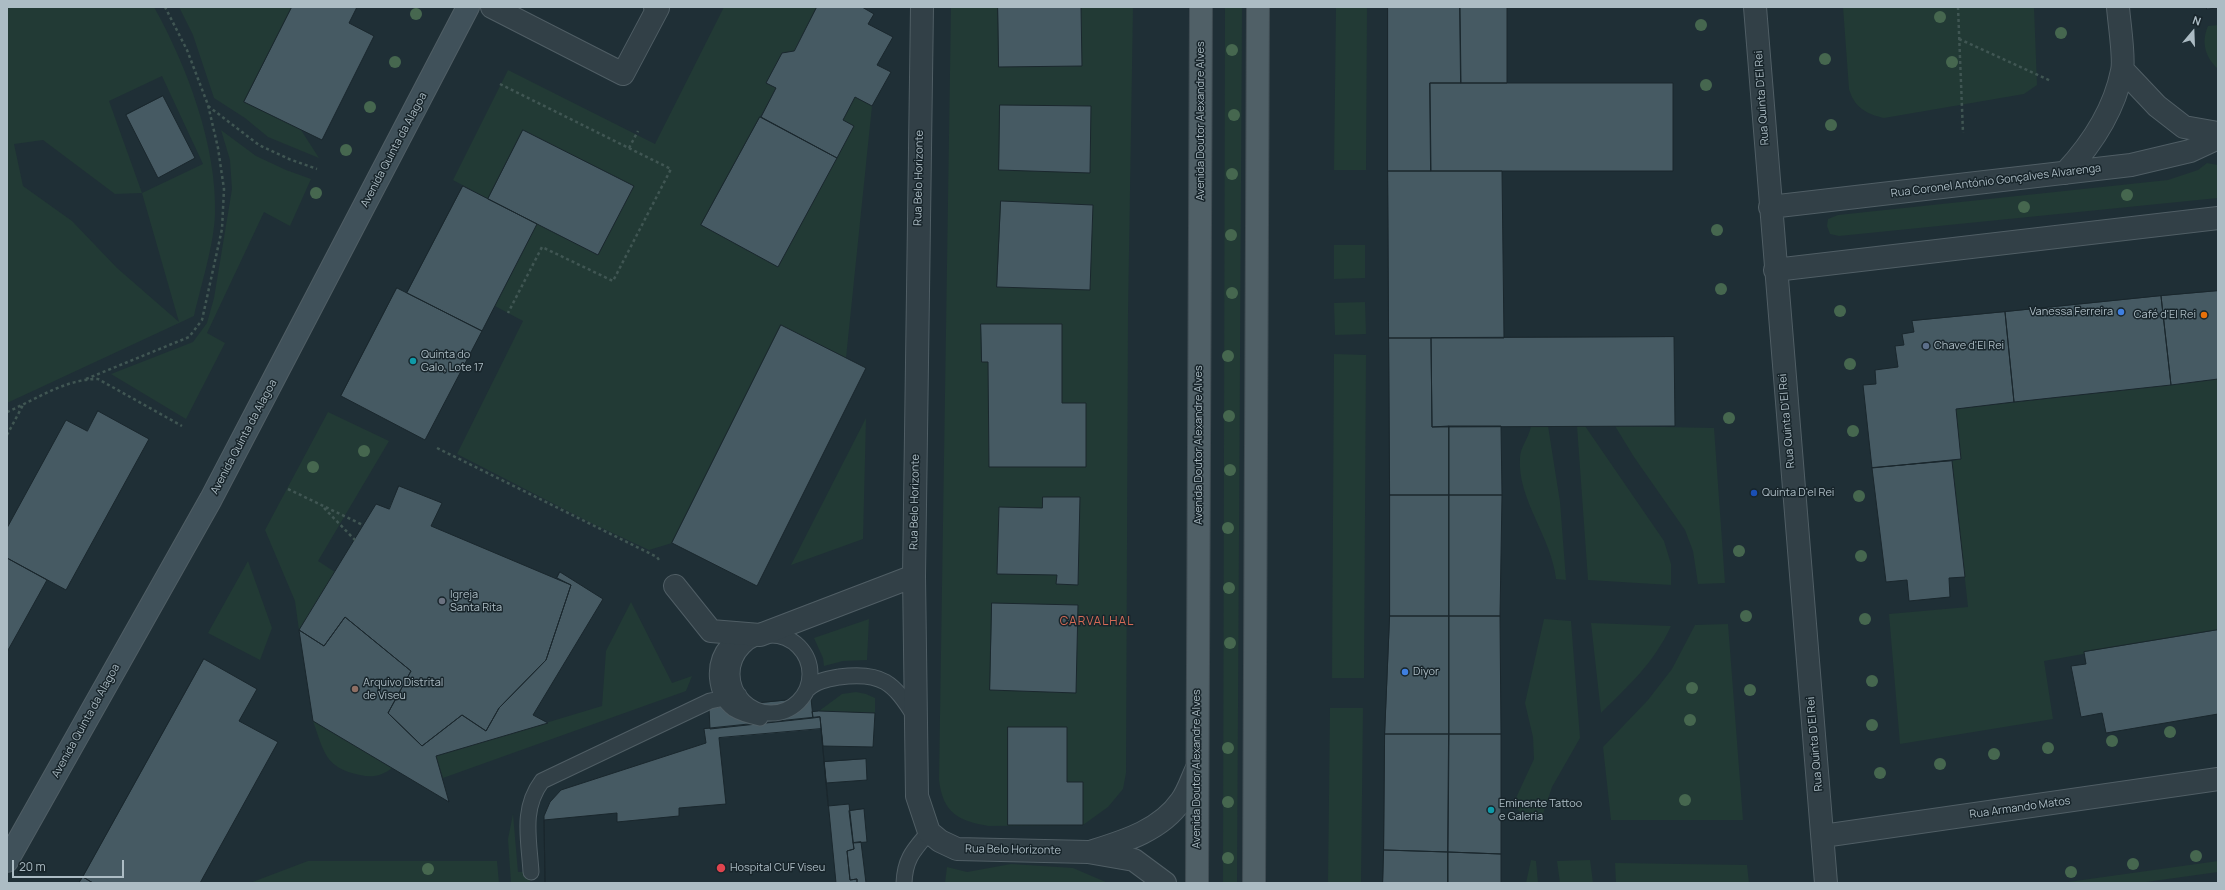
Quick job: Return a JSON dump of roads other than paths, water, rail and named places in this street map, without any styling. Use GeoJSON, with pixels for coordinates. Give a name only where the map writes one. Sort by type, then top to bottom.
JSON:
{"type":"FeatureCollection","features":[{"type":"Feature","properties":{"kind":"main road","name":"Avenida Doutor Alexandre Alves"},"geometry":{"type":"LineString","coordinates":[[1197,883],[1201,7]]}},
{"type":"Feature","properties":{"kind":"main road"},"geometry":{"type":"LineString","coordinates":[[1254,883],[1258,7]]}},
{"type":"Feature","properties":{"kind":"street","name":"Avenida Quinta da Alagoa"},"geometry":{"type":"LineString","coordinates":[[7,861],[211,499],[468,7]]}},
{"type":"Feature","properties":{"kind":"street"},"geometry":{"type":"LineString","coordinates":[[492,7],[623,74],[658,8],[655,7]]}},
{"type":"Feature","properties":{"kind":"street","name":"Rua Belo Horizonte"},"geometry":{"type":"LineString","coordinates":[[922,7],[914,576],[917,796],[929,832],[940,841],[957,849],[1088,852],[1134,860],[1165,883]]}},
{"type":"Feature","properties":{"kind":"street","name":"Rua Quinta D'El Rei"},"geometry":{"type":"LineString","coordinates":[[1755,7],[1775,270],[1826,883]]}},
{"type":"Feature","properties":{"kind":"street"},"geometry":{"type":"LineString","coordinates":[[2064,173],[2084,153],[2101,129],[2123,70],[2118,7]]}},
{"type":"Feature","properties":{"kind":"street"},"geometry":{"type":"LineString","coordinates":[[2123,70],[2157,106],[2184,127],[2218,133]]}},
{"type":"Feature","properties":{"kind":"street","name":"Rua Coronel António Gonçalves Alvarenga"},"geometry":{"type":"LineString","coordinates":[[1770,207],[2131,165],[2190,151],[2218,138]]}},
{"type":"Feature","properties":{"kind":"street"},"geometry":{"type":"LineString","coordinates":[[1775,270],[2218,218]]}},
{"type":"Feature","properties":{"kind":"street"},"geometry":{"type":"LineString","coordinates":[[675,586],[711,631],[757,635],[914,576]]}},
{"type":"Feature","properties":{"kind":"street","name":"Rua Belo Horizonte"},"geometry":{"type":"LineString","coordinates":[[1088,852],[1124,841],[1157,825],[1181,801],[1198,768]]}},
{"type":"Feature","properties":{"kind":"street","name":"Rua Armando Matos"},"geometry":{"type":"LineString","coordinates":[[1823,836],[2218,779]]}},
{"type":"Feature","properties":{"kind":"lane"},"geometry":{"type":"LineString","coordinates":[[732,697],[733,664],[739,652],[757,635],[774,634],[785,637],[796,643],[804,652],[810,664],[811,676],[808,689]]}},
{"type":"Feature","properties":{"kind":"lane"},"geometry":{"type":"LineString","coordinates":[[531,872],[528,816],[529,804],[533,792],[542,781],[710,701],[732,697],[743,701],[754,709],[766,713],[780,712],[792,707],[801,699],[813,684],[831,678],[866,675],[883,680],[892,686],[900,694],[916,719]]}},
{"type":"Feature","properties":{"kind":"lane"},"geometry":{"type":"LineString","coordinates":[[904,883],[905,868],[911,853],[929,832]]}},
{"type":"Feature","properties":{"kind":"place","name":"Vanessa Ferreira"},"geometry":{"type":"Point","coordinates":[2121,312]}},
{"type":"Feature","properties":{"kind":"place","name":"Café d'El Rei"},"geometry":{"type":"Point","coordinates":[2204,315]}},
{"type":"Feature","properties":{"kind":"place","name":"Chave d'El Rei"},"geometry":{"type":"Point","coordinates":[1926,346]}},
{"type":"Feature","properties":{"kind":"place","name":"Quinta do Galo, Lote 17"},"geometry":{"type":"Point","coordinates":[413,361]}},
{"type":"Feature","properties":{"kind":"place","name":"Quinta D'el Rei"},"geometry":{"type":"Point","coordinates":[1754,493]}},
{"type":"Feature","properties":{"kind":"place","name":"Igreja Santa Rita"},"geometry":{"type":"Point","coordinates":[442,601]}},
{"type":"Feature","properties":{"kind":"place","name":"Diyor"},"geometry":{"type":"Point","coordinates":[1405,672]}},
{"type":"Feature","properties":{"kind":"place","name":"Arquivo Distrital de Viseu"},"geometry":{"type":"Point","coordinates":[355,689]}},
{"type":"Feature","properties":{"kind":"place","name":"Eminente Tattoo e Galeria"},"geometry":{"type":"Point","coordinates":[1491,810]}},
{"type":"Feature","properties":{"kind":"place","name":"Hospital CUF Viseu"},"geometry":{"type":"Point","coordinates":[721,868]}},
{"type":"Feature","properties":{"kind":"district","name":"CARVALHAL"},"geometry":{"type":"Point","coordinates":[1097,622]}}]}
